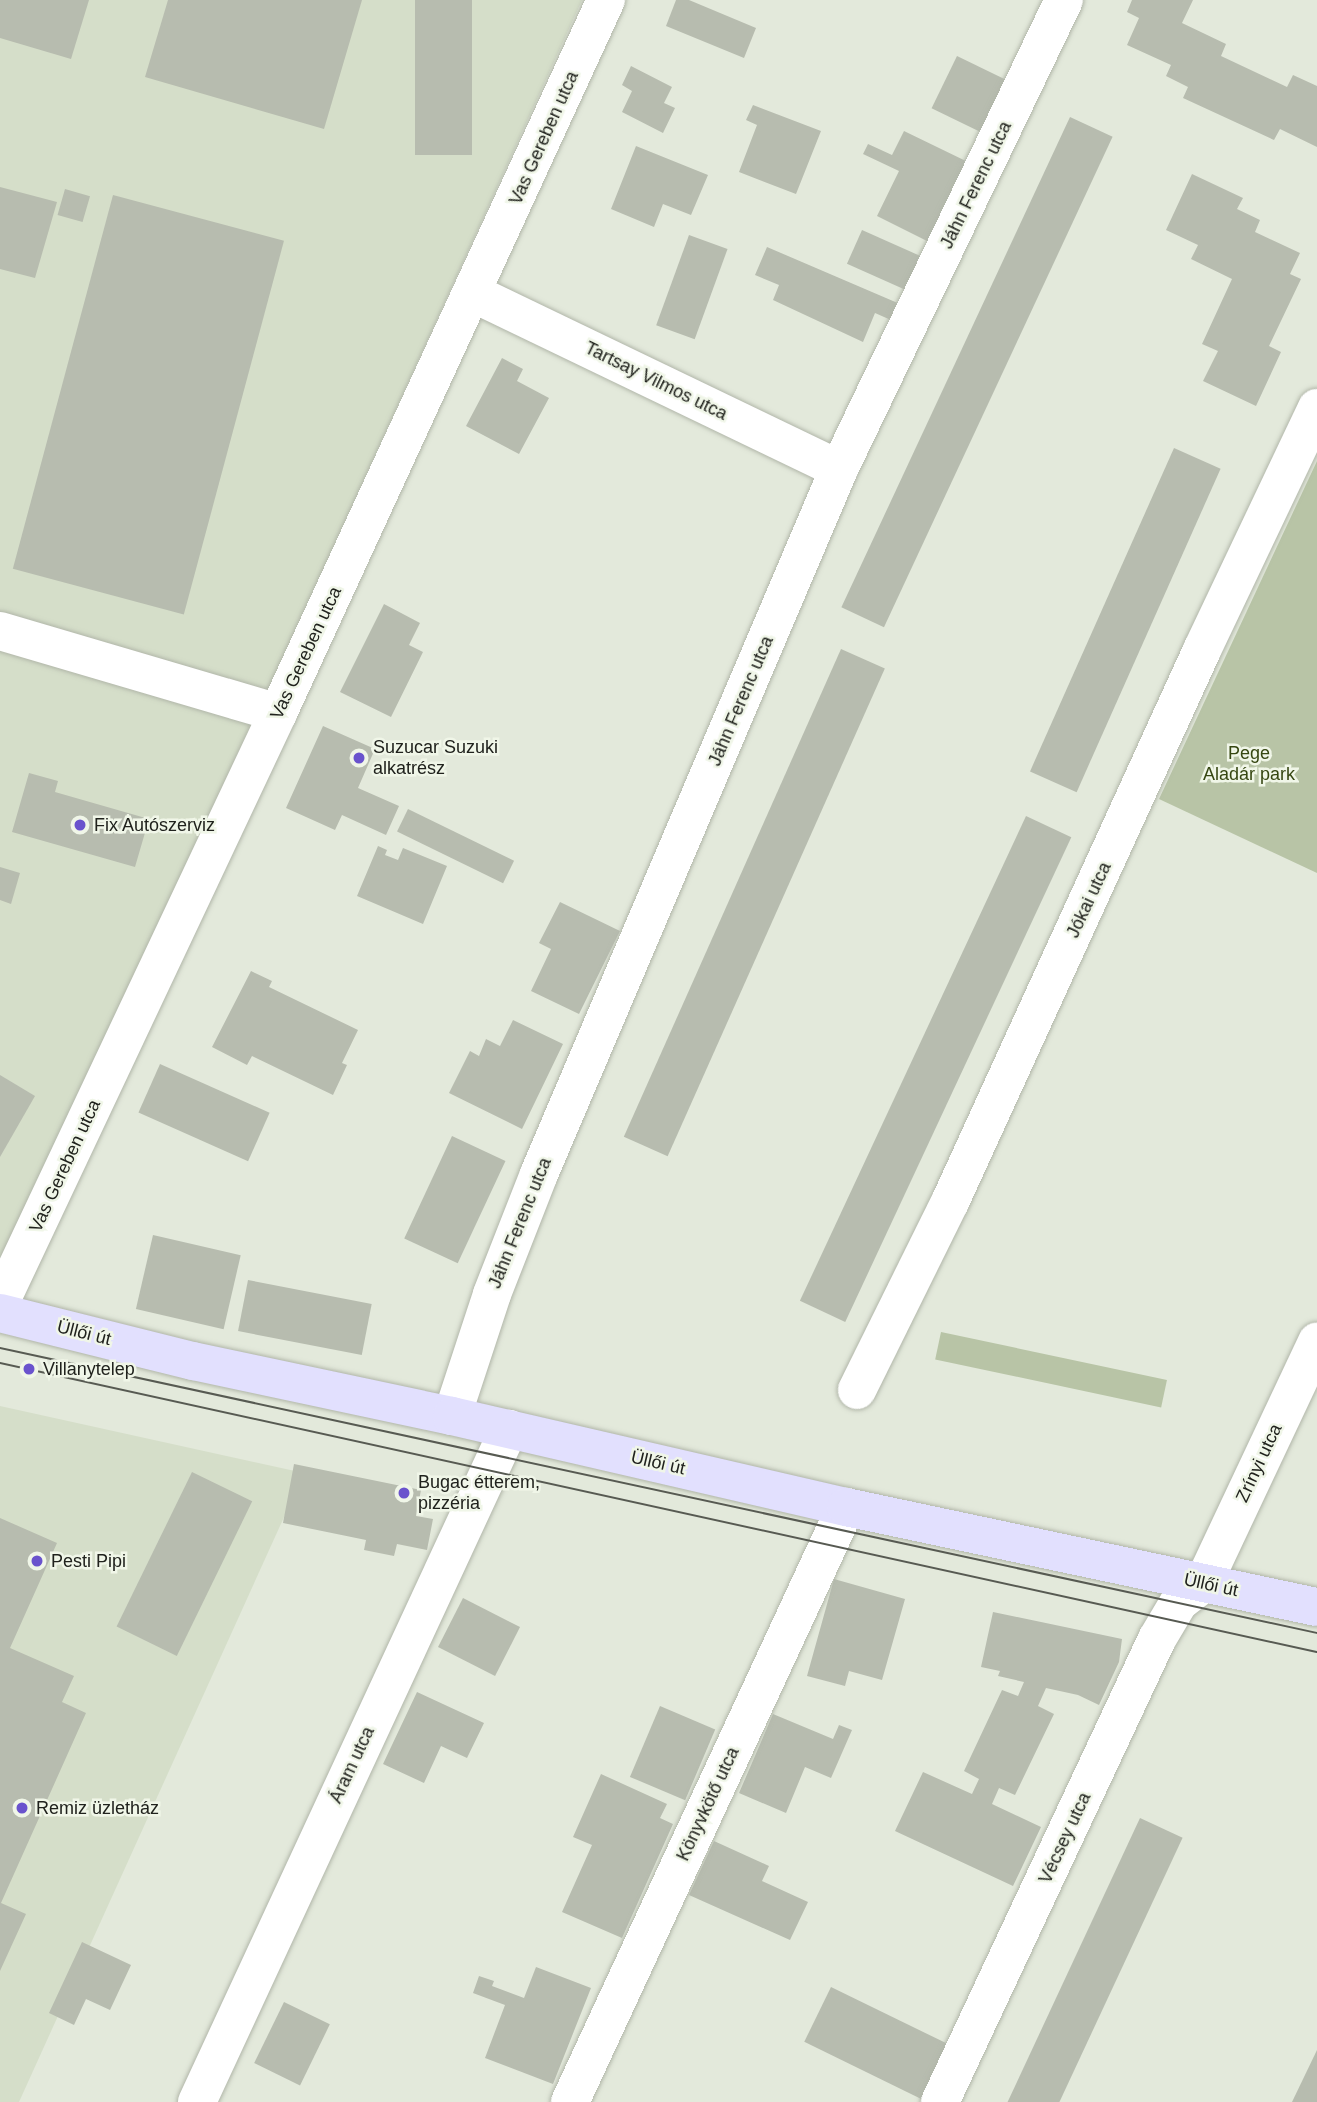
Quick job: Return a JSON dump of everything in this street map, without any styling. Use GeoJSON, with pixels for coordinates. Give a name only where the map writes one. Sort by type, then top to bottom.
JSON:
{"type":"FeatureCollection","features":[{"type":"Feature","properties":{"kind":"main road","name":"Üllői út"},"geometry":{"type":"LineString","coordinates":[[0,1313],[193,1361],[452,1416],[846,1507],[1317,1606]]}},
{"type":"Feature","properties":{"kind":"street","name":"Vas Gereben utca"},"geometry":{"type":"LineString","coordinates":[[0,1303],[278,713],[606,0]]}},
{"type":"Feature","properties":{"kind":"street","name":"Jáhn Ferenc utca"},"geometry":{"type":"LineString","coordinates":[[452,1416],[492,1294],[539,1174],[839,468],[1064,0]]}},
{"type":"Feature","properties":{"kind":"street","name":"Tartsay Vilmos utca"},"geometry":{"type":"LineString","coordinates":[[473,293],[839,468]]}},
{"type":"Feature","properties":{"kind":"street","name":"Jókai utca"},"geometry":{"type":"LineString","coordinates":[[857,1390],[950,1202],[1196,663],[1317,408]]}},
{"type":"Feature","properties":{"kind":"street"},"geometry":{"type":"LineString","coordinates":[[0,631],[278,713]]}},
{"type":"Feature","properties":{"kind":"street","name":"Zrínyi utca"},"geometry":{"type":"LineString","coordinates":[[1203,1584],[1317,1342]]}},
{"type":"Feature","properties":{"kind":"street","name":"Áram utca"},"geometry":{"type":"LineString","coordinates":[[197,2102],[509,1429]]}},
{"type":"Feature","properties":{"kind":"street","name":"Könyvkötő utca"},"geometry":{"type":"LineString","coordinates":[[570,2102],[846,1507]]}},
{"type":"Feature","properties":{"kind":"street","name":"Vécsey utca"},"geometry":{"type":"LineString","coordinates":[[940,2102],[1167,1618],[1179,1602],[1203,1584]]}},
{"type":"Feature","properties":{"kind":"shaded area"},"geometry":{"type":"Polygon","coordinates":[[[0,0],[582,0],[263,702],[0,1267],[0,0]]]}},
{"type":"Feature","properties":{"kind":"shaded area"},"geometry":{"type":"Polygon","coordinates":[[[0,1406],[304,1473],[19,2102],[0,2102],[0,1406]]]}},
{"type":"Feature","properties":{"kind":"green space","name":"Pege Aladár park"},"geometry":{"type":"Polygon","coordinates":[[[1317,461],[1317,873],[1159,799],[1317,461]]]}},
{"type":"Feature","properties":{"kind":"green space"},"geometry":{"type":"Polygon","coordinates":[[[941,1332],[1167,1380],[1161,1407],[935,1359],[941,1332]]]}},
{"type":"Feature","properties":{"kind":"building"},"geometry":{"type":"Polygon","coordinates":[[[0,0],[89,0],[71,59],[0,38],[0,0]]]}},
{"type":"Feature","properties":{"kind":"building"},"geometry":{"type":"Polygon","coordinates":[[[168,0],[362,0],[324,129],[145,77],[168,0]]]}},
{"type":"Feature","properties":{"kind":"building"},"geometry":{"type":"Polygon","coordinates":[[[415,0],[472,0],[472,155],[415,155],[415,0]]]}},
{"type":"Feature","properties":{"kind":"building"},"geometry":{"type":"Polygon","coordinates":[[[676,0],[689,0],[756,28],[744,58],[666,26],[676,0]]]}},
{"type":"Feature","properties":{"kind":"building"},"geometry":{"type":"Polygon","coordinates":[[[1132,0],[1193,0],[1182,23],[1226,44],[1221,56],[1287,87],[1293,75],[1317,86],[1317,147],[1280,129],[1274,140],[1183,98],[1188,87],[1166,76],[1171,65],[1127,45],[1139,18],[1127,12],[1132,0]]]}},
{"type":"Feature","properties":{"kind":"building"},"geometry":{"type":"Polygon","coordinates":[[[957,56],[1006,80],[981,132],[932,108],[957,56]]]}},
{"type":"Feature","properties":{"kind":"building"},"geometry":{"type":"Polygon","coordinates":[[[631,66],[672,87],[664,103],[675,108],[663,133],[622,112],[632,91],[622,85],[631,66]]]}},
{"type":"Feature","properties":{"kind":"building"},"geometry":{"type":"Polygon","coordinates":[[[753,105],[821,131],[796,194],[739,172],[757,125],[746,120],[753,105]]]}},
{"type":"Feature","properties":{"kind":"building"},"geometry":{"type":"Polygon","coordinates":[[[1070,117],[1113,137],[884,627],[841,607],[1070,117]]]}},
{"type":"Feature","properties":{"kind":"building"},"geometry":{"type":"Polygon","coordinates":[[[904,131],[972,164],[933,244],[877,216],[899,171],[863,154],[868,144],[892,155],[904,131]]]}},
{"type":"Feature","properties":{"kind":"building"},"geometry":{"type":"Polygon","coordinates":[[[636,146],[708,175],[691,215],[663,204],[654,227],[611,209],[636,146]]]}},
{"type":"Feature","properties":{"kind":"building"},"geometry":{"type":"Polygon","coordinates":[[[1192,174],[1243,198],[1237,209],[1260,220],[1255,232],[1300,253],[1290,274],[1301,279],[1269,346],[1281,352],[1256,406],[1203,381],[1218,351],[1202,344],[1232,279],[1191,259],[1198,245],[1166,230],[1192,174]]]}},
{"type":"Feature","properties":{"kind":"building"},"geometry":{"type":"Polygon","coordinates":[[[0,187],[57,202],[35,278],[0,269],[0,187]]]}},
{"type":"Feature","properties":{"kind":"building"},"geometry":{"type":"Polygon","coordinates":[[[65,189],[90,196],[83,222],[58,215],[65,189]]]}},
{"type":"Feature","properties":{"kind":"building"},"geometry":{"type":"Polygon","coordinates":[[[113,195],[284,241],[184,615],[13,569],[113,195]]]}},
{"type":"Feature","properties":{"kind":"building"},"geometry":{"type":"Polygon","coordinates":[[[862,230],[929,260],[914,293],[847,264],[862,230]]]}},
{"type":"Feature","properties":{"kind":"building"},"geometry":{"type":"Polygon","coordinates":[[[689,235],[728,249],[695,339],[656,325],[689,235]]]}},
{"type":"Feature","properties":{"kind":"building"},"geometry":{"type":"Polygon","coordinates":[[[767,247],[907,307],[900,324],[875,313],[863,342],[773,300],[779,285],[755,275],[767,247]]]}},
{"type":"Feature","properties":{"kind":"building"},"geometry":{"type":"Polygon","coordinates":[[[502,358],[523,369],[517,381],[549,398],[519,454],[466,426],[502,358]]]}},
{"type":"Feature","properties":{"kind":"building"},"geometry":{"type":"Polygon","coordinates":[[[1174,448],[1221,469],[1077,792],[1030,771],[1174,448]]]}},
{"type":"Feature","properties":{"kind":"building"},"geometry":{"type":"Polygon","coordinates":[[[384,604],[420,623],[409,645],[423,652],[391,717],[340,692],[384,604]]]}},
{"type":"Feature","properties":{"kind":"building"},"geometry":{"type":"Polygon","coordinates":[[[841,649],[885,669],[668,1156],[624,1137],[841,649]]]}},
{"type":"Feature","properties":{"kind":"building"},"geometry":{"type":"Polygon","coordinates":[[[323,726],[375,749],[358,788],[399,806],[386,835],[342,815],[335,830],[286,808],[323,726]]]}},
{"type":"Feature","properties":{"kind":"building","name":"Fix Autószerviz"},"geometry":{"type":"Polygon","coordinates":[[[29,773],[58,781],[55,792],[149,819],[135,867],[12,832],[29,773]]]}},
{"type":"Feature","properties":{"kind":"building"},"geometry":{"type":"Polygon","coordinates":[[[408,809],[514,861],[503,883],[397,831],[408,809]]]}},
{"type":"Feature","properties":{"kind":"building"},"geometry":{"type":"Polygon","coordinates":[[[1026,816],[1071,837],[845,1322],[800,1301],[1026,816]]]}},
{"type":"Feature","properties":{"kind":"building"},"geometry":{"type":"Polygon","coordinates":[[[378,846],[387,850],[385,855],[398,860],[403,848],[447,866],[423,924],[357,896],[378,846]]]}},
{"type":"Feature","properties":{"kind":"building"},"geometry":{"type":"Polygon","coordinates":[[[0,867],[20,873],[11,904],[0,900],[0,867]]]}},
{"type":"Feature","properties":{"kind":"building"},"geometry":{"type":"Polygon","coordinates":[[[560,902],[620,931],[579,1014],[531,991],[551,949],[539,943],[560,902]]]}},
{"type":"Feature","properties":{"kind":"building"},"geometry":{"type":"Polygon","coordinates":[[[251,971],[272,981],[269,987],[358,1030],[342,1063],[347,1065],[333,1095],[252,1056],[247,1065],[212,1047],[251,971]]]}},
{"type":"Feature","properties":{"kind":"building"},"geometry":{"type":"Polygon","coordinates":[[[513,1020],[563,1044],[522,1129],[449,1093],[470,1051],[479,1056],[486,1039],[500,1046],[513,1020]]]}},
{"type":"Feature","properties":{"kind":"building"},"geometry":{"type":"Polygon","coordinates":[[[160,1064],[270,1113],[248,1161],[138,1112],[160,1064]]]}},
{"type":"Feature","properties":{"kind":"building"},"geometry":{"type":"Polygon","coordinates":[[[0,1075],[35,1096],[0,1157],[0,1075]]]}},
{"type":"Feature","properties":{"kind":"building"},"geometry":{"type":"Polygon","coordinates":[[[452,1136],[505,1161],[458,1263],[404,1238],[452,1136]]]}},
{"type":"Feature","properties":{"kind":"building"},"geometry":{"type":"Polygon","coordinates":[[[153,1235],[241,1255],[224,1329],[136,1309],[153,1235]]]}},
{"type":"Feature","properties":{"kind":"building"},"geometry":{"type":"Polygon","coordinates":[[[248,1280],[372,1304],[362,1355],[238,1331],[248,1280]]]}},
{"type":"Feature","properties":{"kind":"building"},"geometry":{"type":"Polygon","coordinates":[[[294,1464],[421,1490],[416,1516],[433,1519],[427,1550],[397,1544],[394,1556],[364,1550],[366,1540],[283,1523],[294,1464]]]}},
{"type":"Feature","properties":{"kind":"building"},"geometry":{"type":"Polygon","coordinates":[[[192,1472],[252,1501],[177,1656],[117,1627],[192,1472]]]}},
{"type":"Feature","properties":{"kind":"building","name":"Remiz üzletház"},"geometry":{"type":"Polygon","coordinates":[[[0,1518],[57,1543],[10,1648],[74,1676],[62,1702],[86,1713],[1,1903],[26,1914],[0,1971],[0,1518]]]}},
{"type":"Feature","properties":{"kind":"building"},"geometry":{"type":"Polygon","coordinates":[[[834,1579],[905,1599],[882,1680],[849,1671],[845,1686],[807,1676],[834,1579]]]}},
{"type":"Feature","properties":{"kind":"building"},"geometry":{"type":"Polygon","coordinates":[[[463,1598],[520,1627],[495,1676],[438,1647],[463,1598]]]}},
{"type":"Feature","properties":{"kind":"building"},"geometry":{"type":"Polygon","coordinates":[[[993,1612],[1122,1639],[1119,1662],[1099,1705],[1078,1695],[1046,1688],[1038,1706],[1054,1714],[1015,1795],[999,1788],[992,1804],[1041,1827],[1013,1886],[895,1831],[923,1772],[972,1794],[979,1779],[964,1771],[1002,1690],[1018,1696],[1024,1682],[998,1676],[1000,1671],[981,1667],[993,1612]]]}},
{"type":"Feature","properties":{"kind":"building"},"geometry":{"type":"Polygon","coordinates":[[[417,1692],[484,1723],[467,1758],[441,1746],[424,1783],[383,1764],[417,1692]]]}},
{"type":"Feature","properties":{"kind":"building"},"geometry":{"type":"Polygon","coordinates":[[[660,1706],[715,1729],[685,1800],[630,1777],[660,1706]]]}},
{"type":"Feature","properties":{"kind":"building"},"geometry":{"type":"Polygon","coordinates":[[[773,1714],[833,1739],[839,1725],[852,1730],[831,1778],[805,1767],[786,1813],[739,1793],[773,1714]]]}},
{"type":"Feature","properties":{"kind":"building"},"geometry":{"type":"Polygon","coordinates":[[[601,1774],[667,1804],[660,1818],[673,1824],[622,1938],[562,1912],[592,1845],[573,1837],[601,1774]]]}},
{"type":"Feature","properties":{"kind":"building"},"geometry":{"type":"Polygon","coordinates":[[[1140,1818],[1183,1838],[1059,2102],[1008,2102],[1140,1818]]]}},
{"type":"Feature","properties":{"kind":"building"},"geometry":{"type":"Polygon","coordinates":[[[714,1841],[769,1866],[762,1881],[808,1902],[790,1940],[689,1895],[714,1841]]]}},
{"type":"Feature","properties":{"kind":"building"},"geometry":{"type":"Polygon","coordinates":[[[82,1942],[131,1965],[110,2010],[86,1999],[74,2025],[49,2013],[82,1942]]]}},
{"type":"Feature","properties":{"kind":"building"},"geometry":{"type":"Polygon","coordinates":[[[536,1967],[591,1988],[553,2084],[485,2058],[505,2005],[473,1993],[479,1976],[494,1981],[492,1986],[524,1998],[536,1967]]]}},
{"type":"Feature","properties":{"kind":"building"},"geometry":{"type":"Polygon","coordinates":[[[831,1987],[954,2047],[927,2102],[804,2042],[831,1987]]]}},
{"type":"Feature","properties":{"kind":"building"},"geometry":{"type":"Polygon","coordinates":[[[284,2002],[330,2024],[300,2085],[254,2063],[284,2002]]]}},
{"type":"Feature","properties":{"kind":"building"},"geometry":{"type":"Polygon","coordinates":[[[1317,2050],[1317,2102],[1292,2102],[1317,2050]]]}},
{"type":"Feature","properties":{"kind":"tram line"},"geometry":{"type":"LineString","coordinates":[[0,1348],[1317,1633]]}},
{"type":"Feature","properties":{"kind":"tram line"},"geometry":{"type":"LineString","coordinates":[[0,1363],[1317,1652]]}},
{"type":"Feature","properties":{"kind":"place","name":"Suzucar Suzuki alkatrész"},"geometry":{"type":"Point","coordinates":[359,758]}},
{"type":"Feature","properties":{"kind":"place","name":"Fix Autószerviz"},"geometry":{"type":"Point","coordinates":[80,825]}},
{"type":"Feature","properties":{"kind":"place","name":"Villanytelep"},"geometry":{"type":"Point","coordinates":[29,1369]}},
{"type":"Feature","properties":{"kind":"place","name":"Bugac étterem, pizzéria"},"geometry":{"type":"Point","coordinates":[404,1493]}},
{"type":"Feature","properties":{"kind":"place","name":"Pesti Pipi"},"geometry":{"type":"Point","coordinates":[37,1561]}},
{"type":"Feature","properties":{"kind":"place","name":"Remiz üzletház"},"geometry":{"type":"Point","coordinates":[22,1808]}}]}
